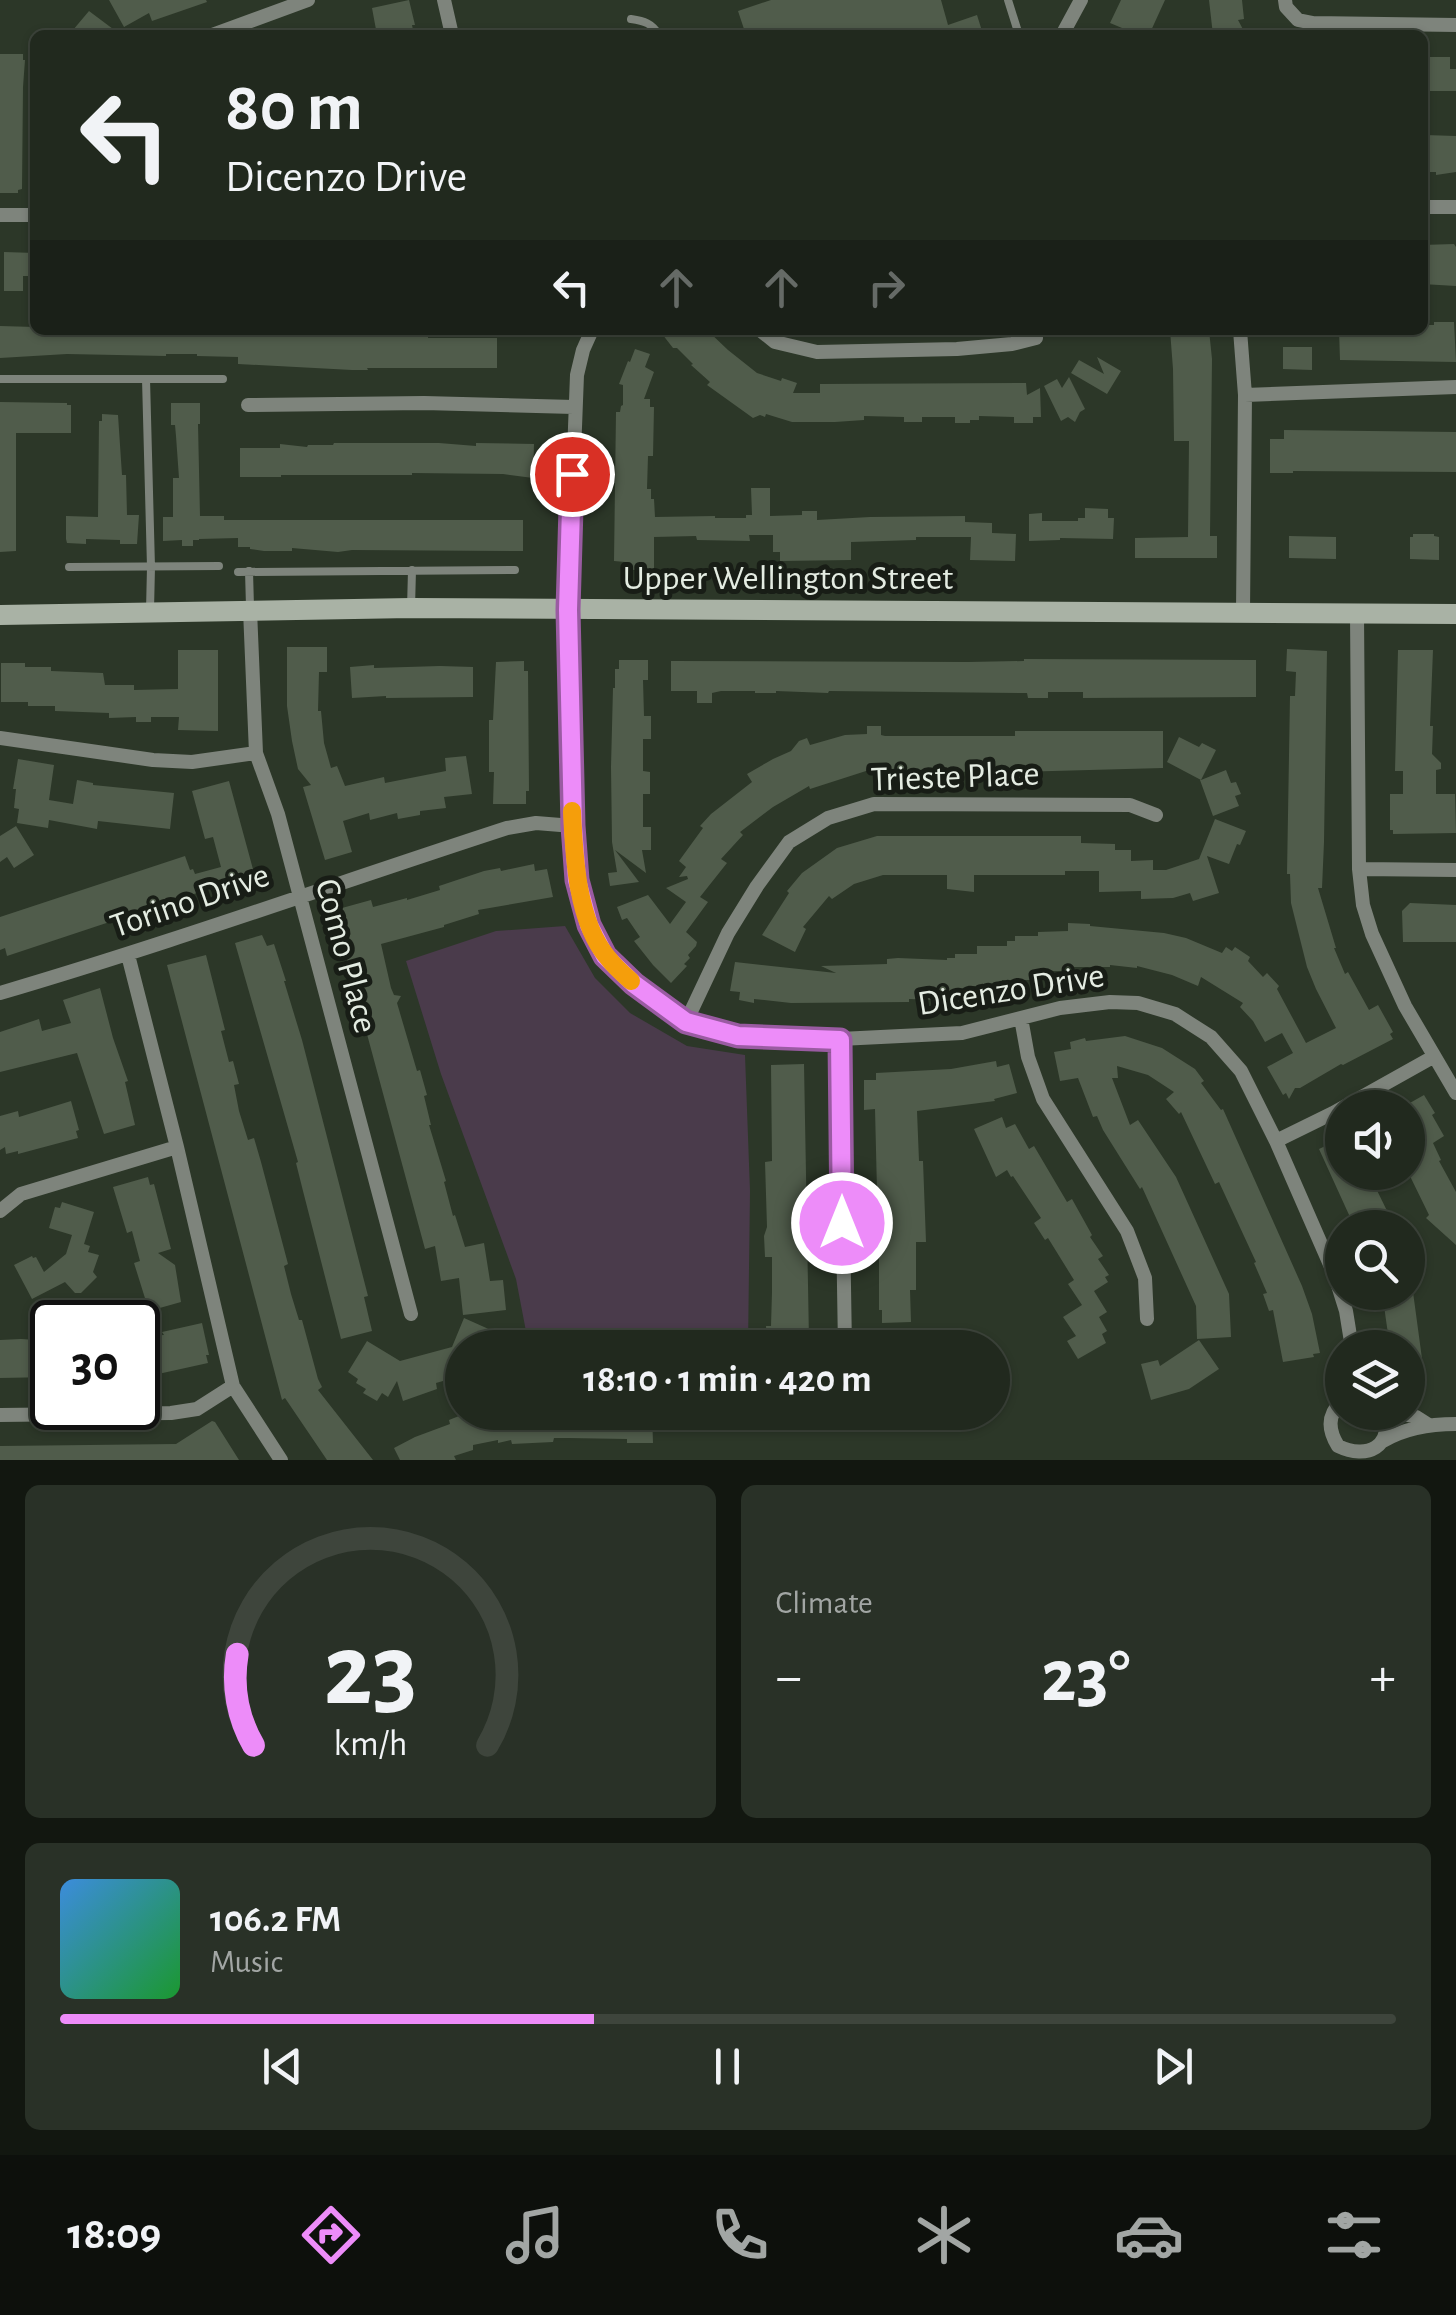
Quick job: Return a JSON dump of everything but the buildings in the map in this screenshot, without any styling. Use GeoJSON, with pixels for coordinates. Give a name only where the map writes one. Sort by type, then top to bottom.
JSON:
{"type":"FeatureCollection","features":[{"type":"Feature","properties":{"kind":"main road","name":"Upper Wellington Street"},"geometry":{"type":"LineString","coordinates":[[0,615],[411,608],[1456,614]]}},
{"type":"Feature","properties":{"kind":"street"},"geometry":{"type":"LineString","coordinates":[[226,30],[308,0]]}},
{"type":"Feature","properties":{"kind":"street"},"geometry":{"type":"LineString","coordinates":[[444,0],[451,30]]}},
{"type":"Feature","properties":{"kind":"street"},"geometry":{"type":"LineString","coordinates":[[1065,30],[1082,0]]}},
{"type":"Feature","properties":{"kind":"street"},"geometry":{"type":"LineString","coordinates":[[1285,0],[1298,20],[1313,23],[1456,25]]}},
{"type":"Feature","properties":{"kind":"street"},"geometry":{"type":"LineString","coordinates":[[1428,206],[1456,207]]}},
{"type":"Feature","properties":{"kind":"street"},"geometry":{"type":"LineString","coordinates":[[0,215],[30,215]]}},
{"type":"Feature","properties":{"kind":"street","name":"Dicenzo Drive"},"geometry":{"type":"LineString","coordinates":[[590,335],[577,375],[574,406],[568,610],[573,826],[577,880],[589,925],[605,956],[634,984],[686,1022],[738,1036],[840,1040],[962,1033],[1060,1008],[1110,1002],[1138,1003],[1175,1014],[1211,1037],[1241,1071],[1335,1276],[1349,1330]]}},
{"type":"Feature","properties":{"kind":"street"},"geometry":{"type":"LineString","coordinates":[[766,335],[775,342],[817,352],[957,350],[1036,338]]}},
{"type":"Feature","properties":{"kind":"street"},"geometry":{"type":"LineString","coordinates":[[1240,335],[1246,396],[1243,612]]}},
{"type":"Feature","properties":{"kind":"street"},"geometry":{"type":"LineString","coordinates":[[1246,396],[1456,388]]}},
{"type":"Feature","properties":{"kind":"street"},"geometry":{"type":"LineString","coordinates":[[248,405],[574,406]]}},
{"type":"Feature","properties":{"kind":"street","name":"Como Place"},"geometry":{"type":"LineString","coordinates":[[250,610],[256,754],[278,814],[411,1314]]}},
{"type":"Feature","properties":{"kind":"street"},"geometry":{"type":"LineString","coordinates":[[1357,615],[1359,869],[1363,905],[1405,1006],[1456,1094]]}},
{"type":"Feature","properties":{"kind":"street"},"geometry":{"type":"LineString","coordinates":[[0,738],[153,760],[192,762],[256,754]]}},
{"type":"Feature","properties":{"kind":"street","name":"Trieste Place"},"geometry":{"type":"LineString","coordinates":[[686,1022],[728,933],[758,886],[789,842],[828,818],[874,804],[1130,805],[1156,816]]}},
{"type":"Feature","properties":{"kind":"street","name":"Torino Drive"},"geometry":{"type":"LineString","coordinates":[[0,994],[507,828],[536,824],[573,826]]}},
{"type":"Feature","properties":{"kind":"street"},"geometry":{"type":"LineString","coordinates":[[1359,869],[1456,870]]}},
{"type":"Feature","properties":{"kind":"street"},"geometry":{"type":"LineString","coordinates":[[128,955],[233,1386],[281,1460]]}},
{"type":"Feature","properties":{"kind":"street"},"geometry":{"type":"LineString","coordinates":[[1021,1018],[1028,1057],[1043,1098],[1127,1231],[1145,1278],[1147,1319]]}},
{"type":"Feature","properties":{"kind":"street"},"geometry":{"type":"LineString","coordinates":[[840,1040],[845,1330]]}},
{"type":"Feature","properties":{"kind":"street"},"geometry":{"type":"LineString","coordinates":[[1276,1141],[1433,1057]]}},
{"type":"Feature","properties":{"kind":"street"},"geometry":{"type":"LineString","coordinates":[[0,1211],[21,1194],[177,1147]]}},
{"type":"Feature","properties":{"kind":"street"},"geometry":{"type":"LineString","coordinates":[[0,1415],[171,1413],[198,1408],[233,1386]]}},
{"type":"Feature","properties":{"kind":"street"},"geometry":{"type":"LineString","coordinates":[[1425,1422],[1456,1424]]}},
{"type":"Feature","properties":{"kind":"street"},"geometry":{"type":"LineString","coordinates":[[1332,1430],[1342,1453],[1360,1454],[1373,1451],[1394,1435],[1428,1424]]}},
{"type":"Feature","properties":{"kind":"lane"},"geometry":{"type":"LineString","coordinates":[[1008,0],[1017,30]]}},
{"type":"Feature","properties":{"kind":"lane"},"geometry":{"type":"LineString","coordinates":[[631,19],[652,25],[656,30]]}},
{"type":"Feature","properties":{"kind":"lane"},"geometry":{"type":"LineString","coordinates":[[146,379],[150,612]]}},
{"type":"Feature","properties":{"kind":"lane"},"geometry":{"type":"LineString","coordinates":[[0,380],[223,379]]}},
{"type":"Feature","properties":{"kind":"lane"},"geometry":{"type":"LineString","coordinates":[[69,567],[219,566]]}},
{"type":"Feature","properties":{"kind":"lane"},"geometry":{"type":"LineString","coordinates":[[411,608],[412,570]]}},
{"type":"Feature","properties":{"kind":"lane"},"geometry":{"type":"LineString","coordinates":[[238,572],[515,570]]}},
{"type":"Feature","properties":{"kind":"lane"},"geometry":{"type":"LineString","coordinates":[[249,572],[250,610]]}},
{"type":"Feature","properties":{"kind":"shaded area"},"geometry":{"type":"Polygon","coordinates":[[[565,926],[595,978],[630,1013],[687,1046],[745,1055],[750,1191],[748,1330],[526,1330],[516,1279],[441,1074],[406,961],[496,931],[565,926]]]}},
{"type":"Feature","properties":{"kind":"slow traffic"},"geometry":{"type":"LineString","coordinates":[[572,811],[577,880],[589,925],[605,956],[631,981]]}},
{"type":"Feature","properties":{"kind":"route"},"geometry":{"type":"LineString","coordinates":[[572,474],[568,610],[573,826],[577,880],[589,925],[605,956],[634,984],[686,1022],[738,1036],[840,1040],[842,1223]]}}]}
